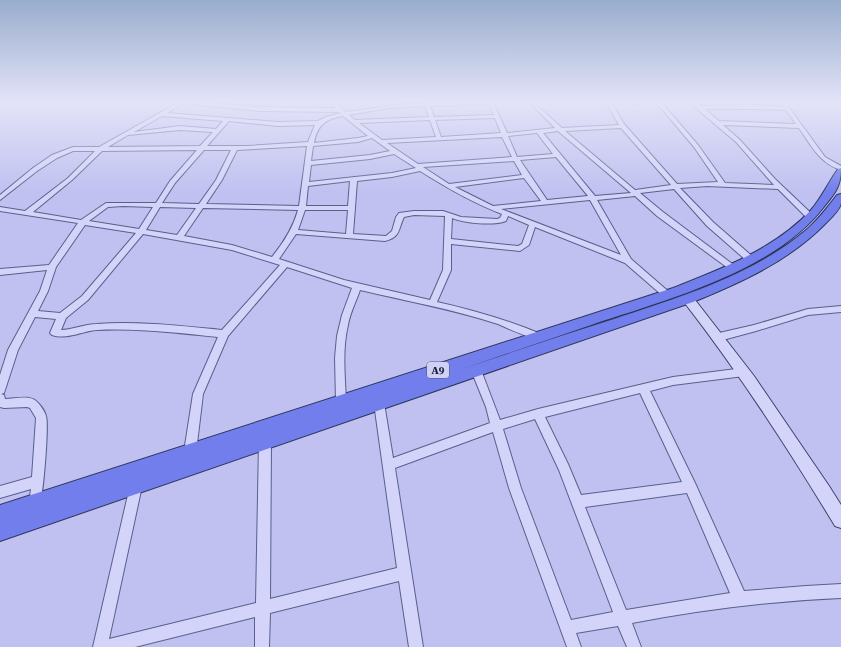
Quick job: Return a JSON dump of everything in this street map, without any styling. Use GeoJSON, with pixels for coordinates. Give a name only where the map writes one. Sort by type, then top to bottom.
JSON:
{"type":"FeatureCollection","features":[{"type":"Feature","properties":{"kind":"highway","name":"A9"},"geometry":{"type":"LineString","coordinates":[[0,515],[666,294],[732,268],[782,242],[811,217],[829,194],[841,169]]}},
{"type":"Feature","properties":{"kind":"highway","name":"A9"},"geometry":{"type":"LineString","coordinates":[[0,531],[688,299],[730,282],[794,248],[823,222],[841,197]]}},
{"type":"Feature","properties":{"kind":"main road"},"geometry":{"type":"LineString","coordinates":[[688,299],[719,337],[744,372],[792,442],[841,520]]}},
{"type":"Feature","properties":{"kind":"street"},"geometry":{"type":"LineString","coordinates":[[27,213],[70,179],[100,149],[129,132]]}},
{"type":"Feature","properties":{"kind":"street"},"geometry":{"type":"LineString","coordinates":[[124,135],[146,132]]}},
{"type":"Feature","properties":{"kind":"street"},"geometry":{"type":"LineString","coordinates":[[217,132],[172,182],[141,232],[93,289],[79,303],[62,316],[55,333],[57,334],[95,327],[152,327],[224,334]]}},
{"type":"Feature","properties":{"kind":"street"},"geometry":{"type":"LineString","coordinates":[[274,260],[289,241],[303,208],[310,144],[313,132]]}},
{"type":"Feature","properties":{"kind":"street"},"geometry":{"type":"LineString","coordinates":[[369,132],[395,152],[448,186],[492,208],[628,261],[666,294]]}},
{"type":"Feature","properties":{"kind":"street"},"geometry":{"type":"LineString","coordinates":[[437,132],[439,138]]}},
{"type":"Feature","properties":{"kind":"street"},"geometry":{"type":"LineString","coordinates":[[382,142],[537,132]]}},
{"type":"Feature","properties":{"kind":"street"},"geometry":{"type":"LineString","coordinates":[[539,132],[593,199],[628,261]]}},
{"type":"Feature","properties":{"kind":"street"},"geometry":{"type":"LineString","coordinates":[[563,132],[660,214],[732,268]]}},
{"type":"Feature","properties":{"kind":"street"},"geometry":{"type":"LineString","coordinates":[[628,132],[710,224],[750,259]]}},
{"type":"Feature","properties":{"kind":"street"},"geometry":{"type":"LineString","coordinates":[[684,132],[724,185]]}},
{"type":"Feature","properties":{"kind":"street"},"geometry":{"type":"LineString","coordinates":[[727,132],[811,217]]}},
{"type":"Feature","properties":{"kind":"street"},"geometry":{"type":"LineString","coordinates":[[804,132],[825,160],[841,169]]}},
{"type":"Feature","properties":{"kind":"street"},"geometry":{"type":"LineString","coordinates":[[504,135],[526,176],[546,203]]}},
{"type":"Feature","properties":{"kind":"street"},"geometry":{"type":"LineString","coordinates":[[0,198],[52,157],[60,152],[73,149],[235,148],[358,140],[374,136]]}},
{"type":"Feature","properties":{"kind":"street"},"geometry":{"type":"LineString","coordinates":[[179,238],[219,180],[235,148]]}},
{"type":"Feature","properties":{"kind":"street"},"geometry":{"type":"LineString","coordinates":[[308,163],[370,157],[395,152]]}},
{"type":"Feature","properties":{"kind":"street"},"geometry":{"type":"LineString","coordinates":[[305,184],[354,178],[392,176],[419,168],[558,155]]}},
{"type":"Feature","properties":{"kind":"street"},"geometry":{"type":"LineString","coordinates":[[448,186],[526,176]]}},
{"type":"Feature","properties":{"kind":"street"},"geometry":{"type":"LineString","coordinates":[[349,237],[354,178]]}},
{"type":"Feature","properties":{"kind":"street"},"geometry":{"type":"LineString","coordinates":[[492,208],[593,199],[675,186],[724,185],[780,187]]}},
{"type":"Feature","properties":{"kind":"street"},"geometry":{"type":"LineString","coordinates":[[0,390],[4,369],[44,291],[52,267],[58,255],[84,221],[106,205],[351,208]]}},
{"type":"Feature","properties":{"kind":"street"},"geometry":{"type":"LineString","coordinates":[[0,209],[84,221],[141,232],[213,243],[274,260],[318,276],[518,327],[538,336]]}},
{"type":"Feature","properties":{"kind":"street"},"geometry":{"type":"LineString","coordinates":[[294,232],[385,239],[391,238],[402,215],[436,213],[460,220],[498,220],[503,219],[506,213]]}},
{"type":"Feature","properties":{"kind":"street"},"geometry":{"type":"LineString","coordinates":[[432,304],[447,270],[448,216]]}},
{"type":"Feature","properties":{"kind":"street"},"geometry":{"type":"LineString","coordinates":[[448,241],[520,249],[525,245],[533,224]]}},
{"type":"Feature","properties":{"kind":"street"},"geometry":{"type":"LineString","coordinates":[[190,452],[198,394],[224,334],[285,264]]}},
{"type":"Feature","properties":{"kind":"street"},"geometry":{"type":"LineString","coordinates":[[0,272],[52,267]]}},
{"type":"Feature","properties":{"kind":"street"},"geometry":{"type":"LineString","coordinates":[[341,401],[339,356],[346,316],[357,286]]}},
{"type":"Feature","properties":{"kind":"street"},"geometry":{"type":"LineString","coordinates":[[719,337],[756,328],[808,312],[841,309]]}},
{"type":"Feature","properties":{"kind":"street"},"geometry":{"type":"LineString","coordinates":[[32,314],[62,316]]}},
{"type":"Feature","properties":{"kind":"street"},"geometry":{"type":"LineString","coordinates":[[476,370],[491,407],[515,488],[574,647]]}},
{"type":"Feature","properties":{"kind":"street"},"geometry":{"type":"LineString","coordinates":[[389,465],[496,426],[538,414],[673,381],[744,372]]}},
{"type":"Feature","properties":{"kind":"street"},"geometry":{"type":"LineString","coordinates":[[643,388],[691,487],[740,599]]}},
{"type":"Feature","properties":{"kind":"street"},"geometry":{"type":"LineString","coordinates":[[0,398],[1,403],[4,404],[28,402],[34,405],[41,417],[38,481],[35,504]]}},
{"type":"Feature","properties":{"kind":"street"},"geometry":{"type":"LineString","coordinates":[[380,403],[416,647]]}},
{"type":"Feature","properties":{"kind":"street"},"geometry":{"type":"LineString","coordinates":[[538,414],[564,468],[634,647]]}},
{"type":"Feature","properties":{"kind":"street"},"geometry":{"type":"LineString","coordinates":[[262,647],[265,441]]}},
{"type":"Feature","properties":{"kind":"street"},"geometry":{"type":"LineString","coordinates":[[0,492],[38,481]]}},
{"type":"Feature","properties":{"kind":"street"},"geometry":{"type":"LineString","coordinates":[[100,647],[136,486]]}},
{"type":"Feature","properties":{"kind":"street"},"geometry":{"type":"LineString","coordinates":[[577,502],[691,487]]}},
{"type":"Feature","properties":{"kind":"street"},"geometry":{"type":"LineString","coordinates":[[106,647],[404,573]]}},
{"type":"Feature","properties":{"kind":"street"},"geometry":{"type":"LineString","coordinates":[[567,628],[683,606],[800,592],[841,591]]}}]}
